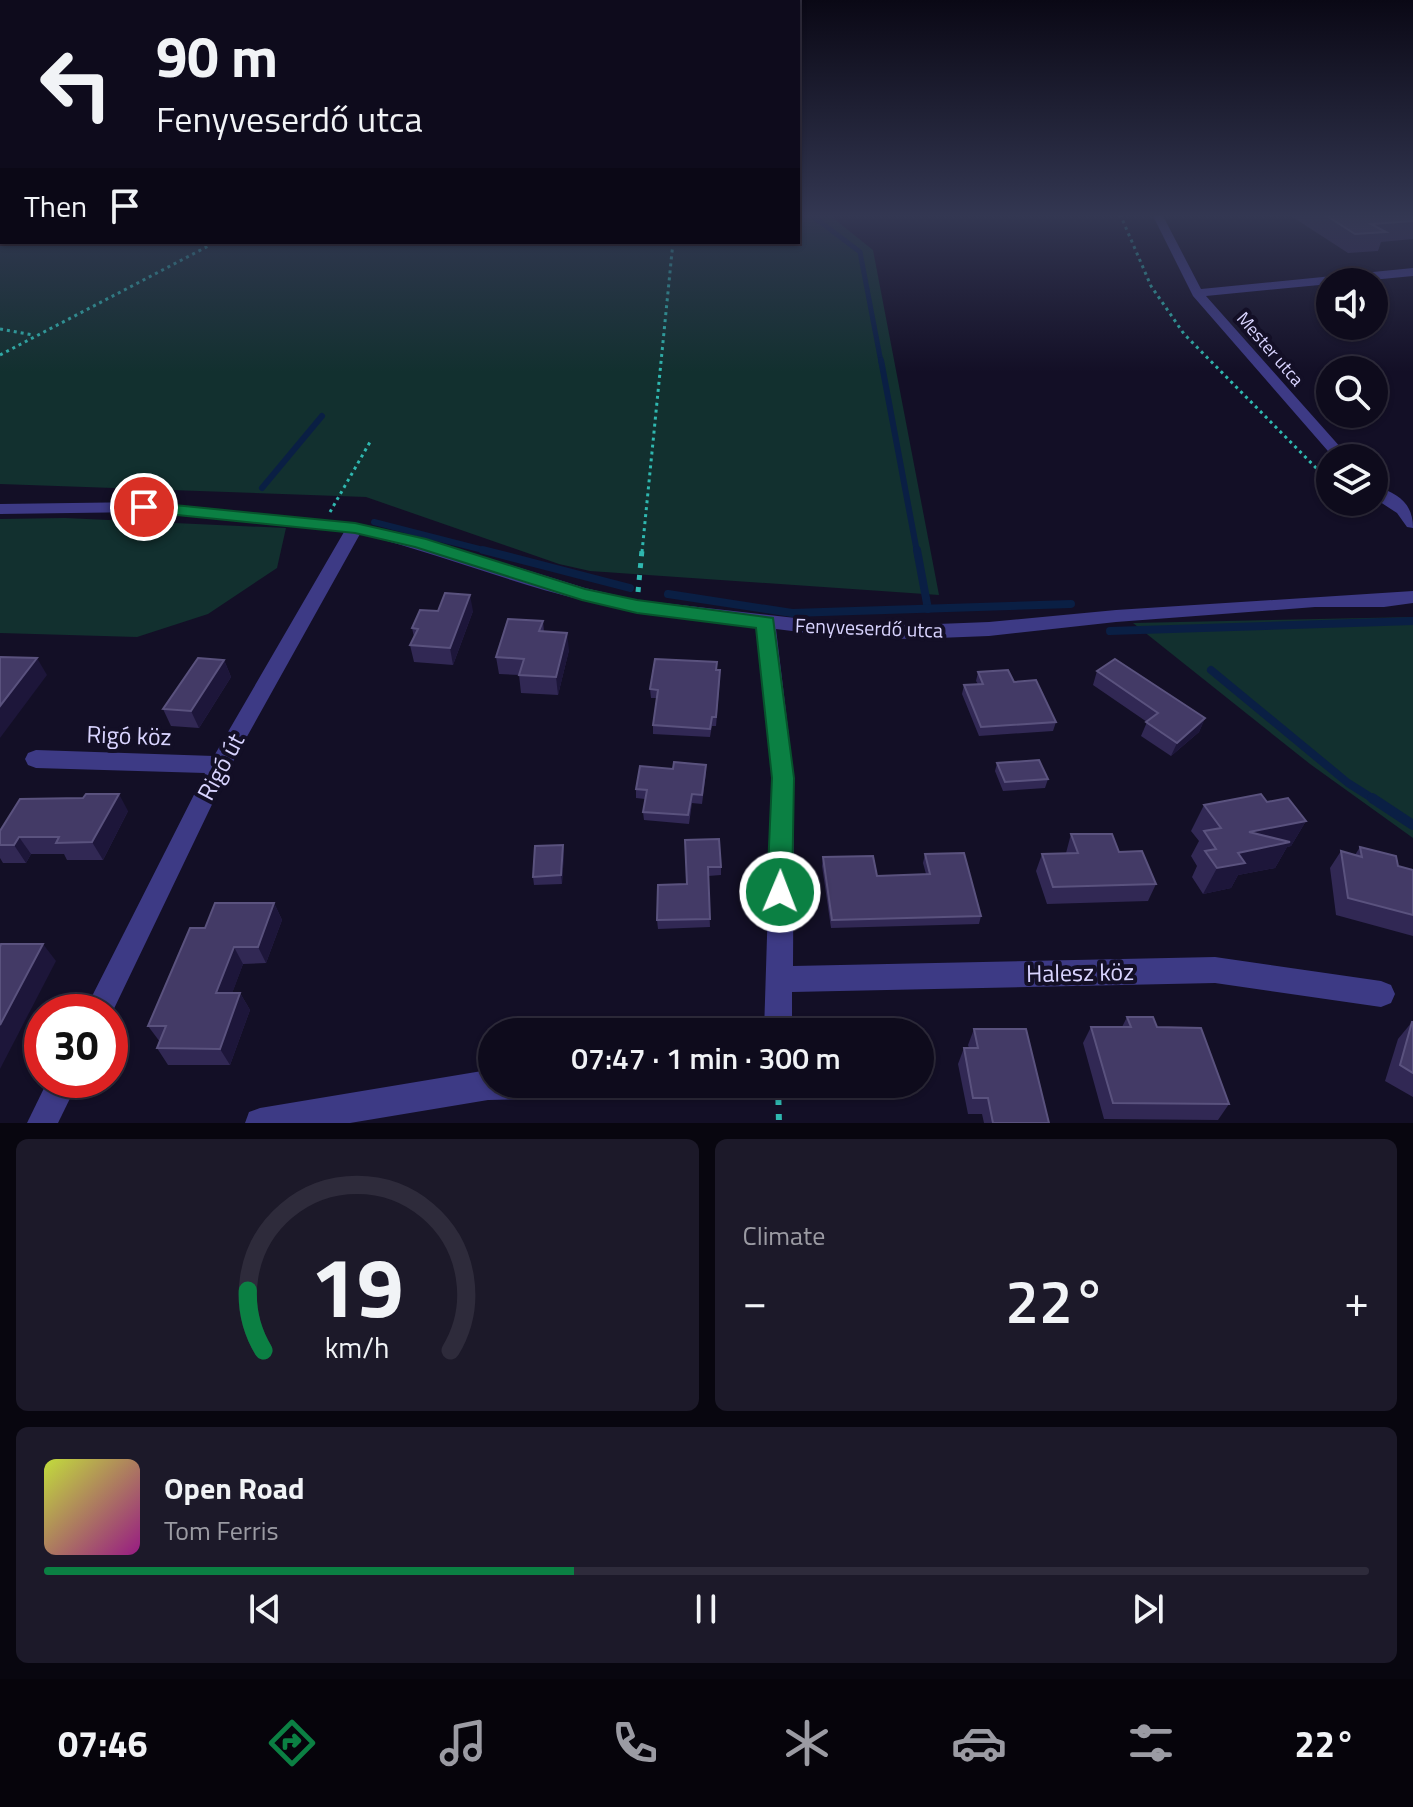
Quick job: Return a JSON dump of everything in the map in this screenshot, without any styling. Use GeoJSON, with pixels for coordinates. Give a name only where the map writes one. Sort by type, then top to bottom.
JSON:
{"type":"FeatureCollection","features":[{"type":"Feature","properties":{"kind":"street","name":"Mester utca"},"geometry":{"type":"LineString","coordinates":[[1184,266],[1197,293],[1330,444]]}},
{"type":"Feature","properties":{"kind":"street"},"geometry":{"type":"LineString","coordinates":[[1197,293],[1413,272]]}},
{"type":"Feature","properties":{"kind":"street"},"geometry":{"type":"LineString","coordinates":[[1388,500],[1403,509],[1413,523]]}},
{"type":"Feature","properties":{"kind":"street","name":"Fenyveserdő utca"},"geometry":{"type":"LineString","coordinates":[[0,509],[144,507],[355,528],[420,543],[582,594],[637,606],[840,630],[912,632],[1315,601],[1384,601],[1413,597]]}},
{"type":"Feature","properties":{"kind":"street","name":"Rigó út"},"geometry":{"type":"LineString","coordinates":[[107,994],[220,765],[355,528]]}},
{"type":"Feature","properties":{"kind":"street"},"geometry":{"type":"LineString","coordinates":[[766,623],[783,778],[778,1018]]}},
{"type":"Feature","properties":{"kind":"street","name":"Rigó köz"},"geometry":{"type":"LineString","coordinates":[[36,759],[220,765]]}},
{"type":"Feature","properties":{"kind":"street","name":"Halesz köz"},"geometry":{"type":"LineString","coordinates":[[778,979],[1215,970],[1381,994]]}},
{"type":"Feature","properties":{"kind":"street"},"geometry":{"type":"LineString","coordinates":[[260,1123],[478,1087]]}},
{"type":"Feature","properties":{"kind":"street"},"geometry":{"type":"LineString","coordinates":[[42,1123],[55,1098]]}},
{"type":"Feature","properties":{"kind":"path"},"geometry":{"type":"LineString","coordinates":[[0,355],[169,266]]}},
{"type":"Feature","properties":{"kind":"path"},"geometry":{"type":"LineString","coordinates":[[637,606],[671,266]]}},
{"type":"Feature","properties":{"kind":"path"},"geometry":{"type":"LineString","coordinates":[[1143,266],[1151,286],[1184,334],[1316,468]]}},
{"type":"Feature","properties":{"kind":"path"},"geometry":{"type":"LineString","coordinates":[[0,329],[34,336]]}},
{"type":"Feature","properties":{"kind":"path"},"geometry":{"type":"LineString","coordinates":[[323,524],[370,442]]}},
{"type":"Feature","properties":{"kind":"path"},"geometry":{"type":"LineString","coordinates":[[778,1098],[779,1123]]}},
{"type":"Feature","properties":{"kind":"green space"},"geometry":{"type":"Polygon","coordinates":[[[0,266],[876,266],[939,595],[590,571],[559,564],[366,497],[0,484],[0,266]]]}},
{"type":"Feature","properties":{"kind":"green space"},"geometry":{"type":"Polygon","coordinates":[[[65,518],[286,528],[277,568],[208,614],[137,637],[0,633],[0,519],[65,518]]]}},
{"type":"Feature","properties":{"kind":"green space"},"geometry":{"type":"Polygon","coordinates":[[[1413,617],[1413,838],[1310,764],[1133,623],[1413,617]]]}},
{"type":"Feature","properties":{"kind":"building"},"geometry":{"type":"Polygon","coordinates":[[[445,593],[470,595],[450,648],[410,645],[418,629],[412,628],[420,610],[438,611],[445,593]]]}},
{"type":"Feature","properties":{"kind":"building"},"geometry":{"type":"Polygon","coordinates":[[[508,619],[543,621],[539,631],[567,633],[556,677],[519,675],[524,659],[496,657],[508,619]]]}},
{"type":"Feature","properties":{"kind":"building"},"geometry":{"type":"Polygon","coordinates":[[[0,657],[37,658],[0,706],[0,657]]]}},
{"type":"Feature","properties":{"kind":"building"},"geometry":{"type":"Polygon","coordinates":[[[198,658],[224,660],[191,711],[163,709],[198,658]]]}},
{"type":"Feature","properties":{"kind":"building"},"geometry":{"type":"Polygon","coordinates":[[[655,659],[717,662],[716,670],[720,670],[716,717],[712,717],[710,729],[653,725],[658,690],[650,689],[655,659]]]}},
{"type":"Feature","properties":{"kind":"building"},"geometry":{"type":"Polygon","coordinates":[[[1115,659],[1205,718],[1177,743],[1146,722],[1158,713],[1097,671],[1115,659]]]}},
{"type":"Feature","properties":{"kind":"building"},"geometry":{"type":"Polygon","coordinates":[[[1008,670],[1014,682],[1036,680],[1056,722],[981,727],[964,685],[983,684],[978,672],[1008,670]]]}},
{"type":"Feature","properties":{"kind":"building"},"geometry":{"type":"Polygon","coordinates":[[[1039,760],[1048,779],[1005,782],[997,763],[1039,760]]]}},
{"type":"Feature","properties":{"kind":"building"},"geometry":{"type":"Polygon","coordinates":[[[674,762],[706,765],[702,795],[692,794],[688,815],[643,812],[647,790],[636,789],[640,766],[673,769],[674,762]]]}},
{"type":"Feature","properties":{"kind":"building"},"geometry":{"type":"Polygon","coordinates":[[[86,794],[119,794],[92,842],[56,843],[59,837],[19,837],[14,845],[0,845],[0,831],[20,799],[83,798],[86,794]]]}},
{"type":"Feature","properties":{"kind":"building"},"geometry":{"type":"Polygon","coordinates":[[[1261,794],[1267,802],[1288,798],[1306,821],[1249,832],[1290,842],[1238,853],[1245,863],[1217,868],[1205,851],[1216,849],[1204,831],[1221,828],[1204,805],[1261,794]]]}},
{"type":"Feature","properties":{"kind":"building"},"geometry":{"type":"Polygon","coordinates":[[[1071,834],[1112,834],[1119,852],[1142,851],[1156,884],[1053,887],[1042,854],[1078,853],[1071,834]]]}},
{"type":"Feature","properties":{"kind":"building"},"geometry":{"type":"Polygon","coordinates":[[[719,839],[721,867],[708,867],[710,919],[657,920],[658,885],[687,884],[685,840],[719,839]]]}},
{"type":"Feature","properties":{"kind":"building"},"geometry":{"type":"Polygon","coordinates":[[[563,845],[561,875],[533,877],[535,846],[563,845]]]}},
{"type":"Feature","properties":{"kind":"building"},"geometry":{"type":"Polygon","coordinates":[[[1360,847],[1396,856],[1398,866],[1413,870],[1413,915],[1348,898],[1341,851],[1362,857],[1360,847]]]}},
{"type":"Feature","properties":{"kind":"building"},"geometry":{"type":"Polygon","coordinates":[[[964,853],[981,916],[832,920],[823,857],[873,856],[877,876],[930,874],[925,854],[964,853]]]}},
{"type":"Feature","properties":{"kind":"building"},"geometry":{"type":"Polygon","coordinates":[[[215,903],[274,903],[258,947],[234,947],[216,993],[240,993],[220,1049],[157,1048],[166,1026],[148,1026],[190,928],[205,928],[215,903]]]}},
{"type":"Feature","properties":{"kind":"building"},"geometry":{"type":"Polygon","coordinates":[[[1,944],[43,944],[0,1025],[0,947],[1,944]]]}},
{"type":"Feature","properties":{"kind":"building"},"geometry":{"type":"Polygon","coordinates":[[[1127,1017],[1153,1017],[1157,1027],[1201,1028],[1229,1104],[1113,1103],[1091,1027],[1131,1027],[1127,1017]]]}},
{"type":"Feature","properties":{"kind":"building"},"geometry":{"type":"Polygon","coordinates":[[[1413,1022],[1413,1073],[1400,1065],[1413,1022]]]}},
{"type":"Feature","properties":{"kind":"building"},"geometry":{"type":"Polygon","coordinates":[[[974,1029],[1026,1029],[1049,1123],[993,1123],[988,1098],[973,1098],[964,1048],[978,1048],[974,1029]]]}},
{"type":"Feature","properties":{"kind":"waterway"},"geometry":{"type":"LineString","coordinates":[[863,266],[881,362]]}},
{"type":"Feature","properties":{"kind":"waterway"},"geometry":{"type":"LineString","coordinates":[[881,360],[917,552]]}},
{"type":"Feature","properties":{"kind":"waterway"},"geometry":{"type":"LineString","coordinates":[[262,488],[322,416]]}},
{"type":"Feature","properties":{"kind":"waterway"},"geometry":{"type":"LineString","coordinates":[[374,522],[491,552]]}},
{"type":"Feature","properties":{"kind":"waterway"},"geometry":{"type":"LineString","coordinates":[[483,550],[630,588]]}},
{"type":"Feature","properties":{"kind":"waterway"},"geometry":{"type":"LineString","coordinates":[[917,550],[928,609]]}},
{"type":"Feature","properties":{"kind":"waterway"},"geometry":{"type":"LineString","coordinates":[[668,594],[792,613],[928,609]]}},
{"type":"Feature","properties":{"kind":"waterway"},"geometry":{"type":"LineString","coordinates":[[928,609],[1071,604]]}},
{"type":"Feature","properties":{"kind":"waterway"},"geometry":{"type":"LineString","coordinates":[[1110,631],[1413,621]]}},
{"type":"Feature","properties":{"kind":"waterway"},"geometry":{"type":"LineString","coordinates":[[1211,670],[1348,783],[1375,800]]}},
{"type":"Feature","properties":{"kind":"waterway"},"geometry":{"type":"LineString","coordinates":[[1372,798],[1413,825]]}},
{"type":"Feature","properties":{"kind":"route"},"geometry":{"type":"LineString","coordinates":[[144,507],[355,528],[420,543],[582,594],[637,606],[766,623],[781,736],[780,892]]}}]}
